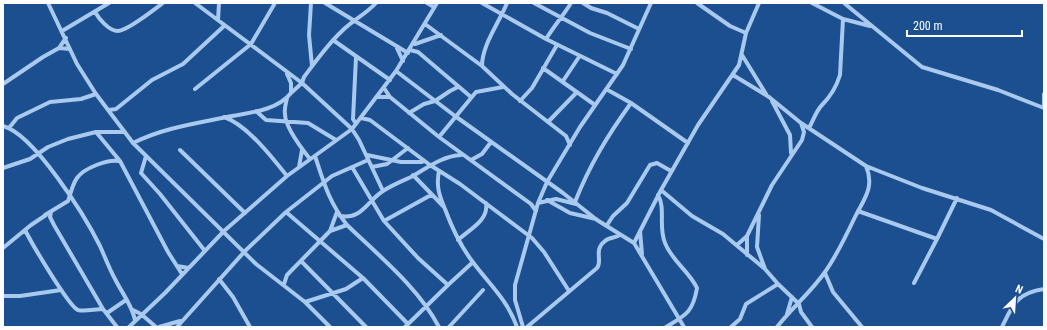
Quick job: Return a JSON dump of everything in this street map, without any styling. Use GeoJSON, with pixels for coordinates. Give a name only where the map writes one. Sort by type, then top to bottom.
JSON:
{"type":"FeatureCollection","features":[{"type":"Feature","properties":{"kind":"street"},"geometry":{"type":"LineString","coordinates":[[48,3],[70,49],[96,94],[133,143],[245,251],[256,264],[284,284],[330,327]]}},
{"type":"Feature","properties":{"kind":"street"},"geometry":{"type":"LineString","coordinates":[[62,31],[109,3]]}},
{"type":"Feature","properties":{"kind":"street"},"geometry":{"type":"LineString","coordinates":[[96,12],[101,21],[117,32],[144,17],[163,3]]}},
{"type":"Feature","properties":{"kind":"street"},"geometry":{"type":"LineString","coordinates":[[195,3],[224,26],[251,44],[286,73],[302,83],[352,129],[367,155],[383,191]]}},
{"type":"Feature","properties":{"kind":"street"},"geometry":{"type":"LineString","coordinates":[[218,20],[219,3]]}},
{"type":"Feature","properties":{"kind":"street"},"geometry":{"type":"LineString","coordinates":[[195,89],[251,44],[275,3]]}},
{"type":"Feature","properties":{"kind":"street"},"geometry":{"type":"LineString","coordinates":[[311,3],[309,35],[312,66]]}},
{"type":"Feature","properties":{"kind":"street"},"geometry":{"type":"LineString","coordinates":[[325,3],[396,46],[409,51],[418,52]]}},
{"type":"Feature","properties":{"kind":"street"},"geometry":{"type":"LineString","coordinates":[[133,143],[160,132],[256,111],[287,98],[302,83],[304,77],[333,40],[354,21],[364,15],[376,3]]}},
{"type":"Feature","properties":{"kind":"street"},"geometry":{"type":"LineString","coordinates":[[129,327],[182,274],[190,268],[224,231],[245,212],[298,167],[352,129],[390,80],[415,43],[436,5],[427,3]]}},
{"type":"Feature","properties":{"kind":"street"},"geometry":{"type":"LineString","coordinates":[[482,3],[502,16],[579,57],[617,74]]}},
{"type":"Feature","properties":{"kind":"street"},"geometry":{"type":"LineString","coordinates":[[482,66],[482,59],[507,3]]}},
{"type":"Feature","properties":{"kind":"street"},"geometry":{"type":"LineString","coordinates":[[534,3],[590,33],[631,49]]}},
{"type":"Feature","properties":{"kind":"street"},"geometry":{"type":"LineString","coordinates":[[546,39],[557,21],[562,18],[571,3]]}},
{"type":"Feature","properties":{"kind":"street"},"geometry":{"type":"LineString","coordinates":[[584,3],[591,8],[607,13],[639,29]]}},
{"type":"Feature","properties":{"kind":"street"},"geometry":{"type":"LineString","coordinates":[[523,327],[515,300],[515,285],[538,203],[548,182],[574,138],[617,74],[631,49],[651,3]]}},
{"type":"Feature","properties":{"kind":"street"},"geometry":{"type":"LineString","coordinates":[[696,3],[730,26],[746,33]]}},
{"type":"Feature","properties":{"kind":"street"},"geometry":{"type":"LineString","coordinates":[[634,243],[671,171],[733,74],[742,55],[746,33],[759,3]]}},
{"type":"Feature","properties":{"kind":"street"},"geometry":{"type":"LineString","coordinates":[[812,3],[843,19],[872,26]]}},
{"type":"Feature","properties":{"kind":"street"},"geometry":{"type":"LineString","coordinates":[[844,3],[922,67],[998,90],[1035,103],[1044,108]]}},
{"type":"Feature","properties":{"kind":"street"},"geometry":{"type":"LineString","coordinates":[[361,25],[364,15]]}},
{"type":"Feature","properties":{"kind":"street"},"geometry":{"type":"LineString","coordinates":[[809,128],[821,106],[829,98],[840,75],[843,19]]}},
{"type":"Feature","properties":{"kind":"street"},"geometry":{"type":"LineString","coordinates":[[425,24],[482,66],[503,87],[520,101],[566,136],[574,138]]}},
{"type":"Feature","properties":{"kind":"street"},"geometry":{"type":"LineString","coordinates":[[113,117],[116,109],[152,80],[183,64],[224,26]]}},
{"type":"Feature","properties":{"kind":"street"},"geometry":{"type":"LineString","coordinates":[[415,43],[441,35]]}},
{"type":"Feature","properties":{"kind":"street"},"geometry":{"type":"LineString","coordinates":[[3,84],[59,48],[66,38]]}},
{"type":"Feature","properties":{"kind":"street"},"geometry":{"type":"LineString","coordinates":[[333,40],[390,80]]}},
{"type":"Feature","properties":{"kind":"street"},"geometry":{"type":"LineString","coordinates":[[415,43],[418,52],[471,97]]}},
{"type":"Feature","properties":{"kind":"street"},"geometry":{"type":"LineString","coordinates":[[520,101],[532,88],[557,45]]}},
{"type":"Feature","properties":{"kind":"street"},"geometry":{"type":"LineString","coordinates":[[396,46],[402,61]]}},
{"type":"Feature","properties":{"kind":"street"},"geometry":{"type":"LineString","coordinates":[[59,48],[70,49]]}},
{"type":"Feature","properties":{"kind":"street"},"geometry":{"type":"LineString","coordinates":[[742,55],[769,97],[790,135],[791,155]]}},
{"type":"Feature","properties":{"kind":"street"},"geometry":{"type":"LineString","coordinates":[[356,57],[354,118],[356,124]]}},
{"type":"Feature","properties":{"kind":"street"},"geometry":{"type":"LineString","coordinates":[[563,81],[579,57]]}},
{"type":"Feature","properties":{"kind":"street"},"geometry":{"type":"LineString","coordinates":[[476,62],[482,59]]}},
{"type":"Feature","properties":{"kind":"street"},"geometry":{"type":"LineString","coordinates":[[543,68],[595,105]]}},
{"type":"Feature","properties":{"kind":"street"},"geometry":{"type":"LineString","coordinates":[[396,71],[455,116],[548,182],[597,220]]}},
{"type":"Feature","properties":{"kind":"street"},"geometry":{"type":"LineString","coordinates":[[286,73],[291,83],[291,93]]}},
{"type":"Feature","properties":{"kind":"street"},"geometry":{"type":"LineString","coordinates":[[733,74],[769,97],[801,123],[866,166],[895,178],[978,204],[1004,216],[1044,239]]}},
{"type":"Feature","properties":{"kind":"street"},"geometry":{"type":"LineString","coordinates":[[297,80],[304,77]]}},
{"type":"Feature","properties":{"kind":"street"},"geometry":{"type":"LineString","coordinates":[[409,113],[424,104],[435,101],[458,87]]}},
{"type":"Feature","properties":{"kind":"street"},"geometry":{"type":"LineString","coordinates":[[439,137],[478,90],[503,87]]}},
{"type":"Feature","properties":{"kind":"street"},"geometry":{"type":"LineString","coordinates":[[384,88],[390,97],[409,113],[462,155],[531,204],[536,211]]}},
{"type":"Feature","properties":{"kind":"street"},"geometry":{"type":"LineString","coordinates":[[606,89],[631,103],[688,143]]}},
{"type":"Feature","properties":{"kind":"street"},"geometry":{"type":"LineString","coordinates":[[548,122],[577,92]]}},
{"type":"Feature","properties":{"kind":"street"},"geometry":{"type":"LineString","coordinates":[[9,128],[17,118],[50,102],[81,99],[96,94]]}},
{"type":"Feature","properties":{"kind":"street"},"geometry":{"type":"LineString","coordinates":[[1035,103],[1043,95]]}},
{"type":"Feature","properties":{"kind":"street"},"geometry":{"type":"LineString","coordinates":[[1043,95],[1044,108]]}},
{"type":"Feature","properties":{"kind":"street"},"geometry":{"type":"LineString","coordinates":[[377,97],[390,97]]}},
{"type":"Feature","properties":{"kind":"street"},"geometry":{"type":"LineString","coordinates":[[284,114],[287,98]]}},
{"type":"Feature","properties":{"kind":"street"},"geometry":{"type":"LineString","coordinates":[[278,103],[302,150],[310,159]]}},
{"type":"Feature","properties":{"kind":"street"},"geometry":{"type":"LineString","coordinates":[[576,203],[586,172],[603,143],[631,103]]}},
{"type":"Feature","properties":{"kind":"street"},"geometry":{"type":"LineString","coordinates":[[109,110],[116,109]]}},
{"type":"Feature","properties":{"kind":"street"},"geometry":{"type":"LineString","coordinates":[[368,109],[370,120]]}},
{"type":"Feature","properties":{"kind":"street"},"geometry":{"type":"LineString","coordinates":[[256,111],[266,120],[308,123],[336,140]]}},
{"type":"Feature","properties":{"kind":"street"},"geometry":{"type":"LineString","coordinates":[[224,117],[236,123],[252,137],[277,163],[287,176]]}},
{"type":"Feature","properties":{"kind":"street"},"geometry":{"type":"LineString","coordinates":[[361,118],[370,120],[408,148],[422,161],[460,184],[522,230],[544,252],[569,291]]}},
{"type":"Feature","properties":{"kind":"street"},"geometry":{"type":"LineString","coordinates":[[738,245],[747,236],[772,185],[803,136],[801,123]]}},
{"type":"Feature","properties":{"kind":"street"},"geometry":{"type":"LineString","coordinates":[[3,126],[22,136],[70,196],[99,245],[126,300],[133,310],[135,320]]}},
{"type":"Feature","properties":{"kind":"street"},"geometry":{"type":"LineString","coordinates":[[3,168],[30,159],[37,153],[68,140],[96,132],[101,134],[125,132]]}},
{"type":"Feature","properties":{"kind":"street"},"geometry":{"type":"LineString","coordinates":[[101,134],[120,161],[182,274]]}},
{"type":"Feature","properties":{"kind":"street"},"geometry":{"type":"LineString","coordinates":[[566,136],[570,145]]}},
{"type":"Feature","properties":{"kind":"street"},"geometry":{"type":"LineString","coordinates":[[471,160],[482,154],[491,142]]}},
{"type":"Feature","properties":{"kind":"street"},"geometry":{"type":"LineString","coordinates":[[372,167],[384,165],[408,148]]}},
{"type":"Feature","properties":{"kind":"street"},"geometry":{"type":"LineString","coordinates":[[180,150],[245,212]]}},
{"type":"Feature","properties":{"kind":"street"},"geometry":{"type":"LineString","coordinates":[[298,167],[302,150]]}},
{"type":"Feature","properties":{"kind":"street"},"geometry":{"type":"LineString","coordinates":[[367,155],[391,161],[422,161]]}},
{"type":"Feature","properties":{"kind":"street"},"geometry":{"type":"LineString","coordinates":[[340,216],[349,218],[356,215],[383,191],[420,170],[449,157],[462,155]]}},
{"type":"Feature","properties":{"kind":"street"},"geometry":{"type":"LineString","coordinates":[[146,156],[140,174],[160,194],[205,250]]}},
{"type":"Feature","properties":{"kind":"street"},"geometry":{"type":"LineString","coordinates":[[315,156],[323,182],[337,212],[346,224],[407,284],[427,307],[440,327]]}},
{"type":"Feature","properties":{"kind":"street"},"geometry":{"type":"LineString","coordinates":[[177,327],[180,321],[245,251],[286,212],[323,182],[368,160]]}},
{"type":"Feature","properties":{"kind":"street"},"geometry":{"type":"LineString","coordinates":[[3,248],[45,215],[64,204],[70,196],[72,187],[77,178],[88,170],[106,161],[120,161]]}},
{"type":"Feature","properties":{"kind":"street"},"geometry":{"type":"LineString","coordinates":[[420,170],[422,161]]}},
{"type":"Feature","properties":{"kind":"street"},"geometry":{"type":"LineString","coordinates":[[607,225],[613,216],[627,203],[650,164],[656,164],[671,171]]}},
{"type":"Feature","properties":{"kind":"street"},"geometry":{"type":"LineString","coordinates":[[786,314],[799,304],[825,273],[870,188],[869,173],[866,166]]}},
{"type":"Feature","properties":{"kind":"street"},"geometry":{"type":"LineString","coordinates":[[352,167],[384,221],[418,258],[448,285]]}},
{"type":"Feature","properties":{"kind":"street"},"geometry":{"type":"LineString","coordinates":[[439,171],[437,187],[453,231],[473,262],[499,292],[511,311],[517,327]]}},
{"type":"Feature","properties":{"kind":"street"},"geometry":{"type":"LineString","coordinates":[[413,175],[444,208]]}},
{"type":"Feature","properties":{"kind":"street"},"geometry":{"type":"LineString","coordinates":[[65,190],[72,187]]}},
{"type":"Feature","properties":{"kind":"street"},"geometry":{"type":"LineString","coordinates":[[661,190],[692,216],[723,234],[738,245],[747,255],[765,269],[799,304],[801,312],[812,327]]}},
{"type":"Feature","properties":{"kind":"street"},"geometry":{"type":"LineString","coordinates":[[384,221],[431,195]]}},
{"type":"Feature","properties":{"kind":"street"},"geometry":{"type":"LineString","coordinates":[[658,195],[662,204],[660,225],[665,243],[676,261],[691,277],[697,288],[692,308],[679,320],[666,327]]}},
{"type":"Feature","properties":{"kind":"street"},"geometry":{"type":"LineString","coordinates":[[914,283],[957,198]]}},
{"type":"Feature","properties":{"kind":"street"},"geometry":{"type":"LineString","coordinates":[[531,204],[547,200],[561,199],[576,203]]}},
{"type":"Feature","properties":{"kind":"street"},"geometry":{"type":"LineString","coordinates":[[547,200],[570,213],[597,220],[634,243],[684,327]]}},
{"type":"Feature","properties":{"kind":"street"},"geometry":{"type":"LineString","coordinates":[[458,240],[484,218],[487,211],[486,204]]}},
{"type":"Feature","properties":{"kind":"street"},"geometry":{"type":"LineString","coordinates":[[858,211],[937,239]]}},
{"type":"Feature","properties":{"kind":"street"},"geometry":{"type":"LineString","coordinates":[[50,217],[51,212]]}},
{"type":"Feature","properties":{"kind":"street"},"geometry":{"type":"LineString","coordinates":[[286,212],[319,242],[363,278],[407,326],[473,262]]}},
{"type":"Feature","properties":{"kind":"street"},"geometry":{"type":"LineString","coordinates":[[330,231],[337,212]]}},
{"type":"Feature","properties":{"kind":"street"},"geometry":{"type":"LineString","coordinates":[[759,213],[757,247],[765,269]]}},
{"type":"Feature","properties":{"kind":"street"},"geometry":{"type":"LineString","coordinates":[[45,215],[50,217],[103,309],[118,327]]}},
{"type":"Feature","properties":{"kind":"street"},"geometry":{"type":"LineString","coordinates":[[277,279],[287,275],[330,231],[346,224],[349,218]]}},
{"type":"Feature","properties":{"kind":"street"},"geometry":{"type":"LineString","coordinates":[[522,230],[530,228]]}},
{"type":"Feature","properties":{"kind":"street"},"geometry":{"type":"LineString","coordinates":[[25,230],[61,290],[72,305],[79,310],[103,309]]}},
{"type":"Feature","properties":{"kind":"street"},"geometry":{"type":"LineString","coordinates":[[640,231],[642,256]]}},
{"type":"Feature","properties":{"kind":"street"},"geometry":{"type":"LineString","coordinates":[[527,327],[599,266],[598,252],[605,241],[620,235]]}},
{"type":"Feature","properties":{"kind":"street"},"geometry":{"type":"LineString","coordinates":[[747,236],[747,255]]}},
{"type":"Feature","properties":{"kind":"street"},"geometry":{"type":"LineString","coordinates":[[301,261],[366,327]]}},
{"type":"Feature","properties":{"kind":"street"},"geometry":{"type":"LineString","coordinates":[[177,266],[190,268]]}},
{"type":"Feature","properties":{"kind":"street"},"geometry":{"type":"LineString","coordinates":[[825,273],[833,292],[862,327]]}},
{"type":"Feature","properties":{"kind":"street"},"geometry":{"type":"LineString","coordinates":[[284,284],[287,275]]}},
{"type":"Feature","properties":{"kind":"street"},"geometry":{"type":"LineString","coordinates":[[305,302],[346,289],[363,278]]}},
{"type":"Feature","properties":{"kind":"street"},"geometry":{"type":"LineString","coordinates":[[219,279],[233,297],[250,327]]}},
{"type":"Feature","properties":{"kind":"street"},"geometry":{"type":"LineString","coordinates":[[731,327],[740,320],[746,304],[778,284]]}},
{"type":"Feature","properties":{"kind":"street"},"geometry":{"type":"LineString","coordinates":[[3,296],[20,296],[61,290]]}},
{"type":"Feature","properties":{"kind":"street"},"geometry":{"type":"LineString","coordinates":[[449,327],[483,290]]}},
{"type":"Feature","properties":{"kind":"street"},"geometry":{"type":"LineString","coordinates":[[1002,327],[1018,298],[1033,291],[1044,290]]}},
{"type":"Feature","properties":{"kind":"street"},"geometry":{"type":"LineString","coordinates":[[777,327],[786,314],[792,297]]}},
{"type":"Feature","properties":{"kind":"street"},"geometry":{"type":"LineString","coordinates":[[107,313],[126,300]]}},
{"type":"Feature","properties":{"kind":"street"},"geometry":{"type":"LineString","coordinates":[[133,310],[141,314],[157,327],[180,321]]}}]}
